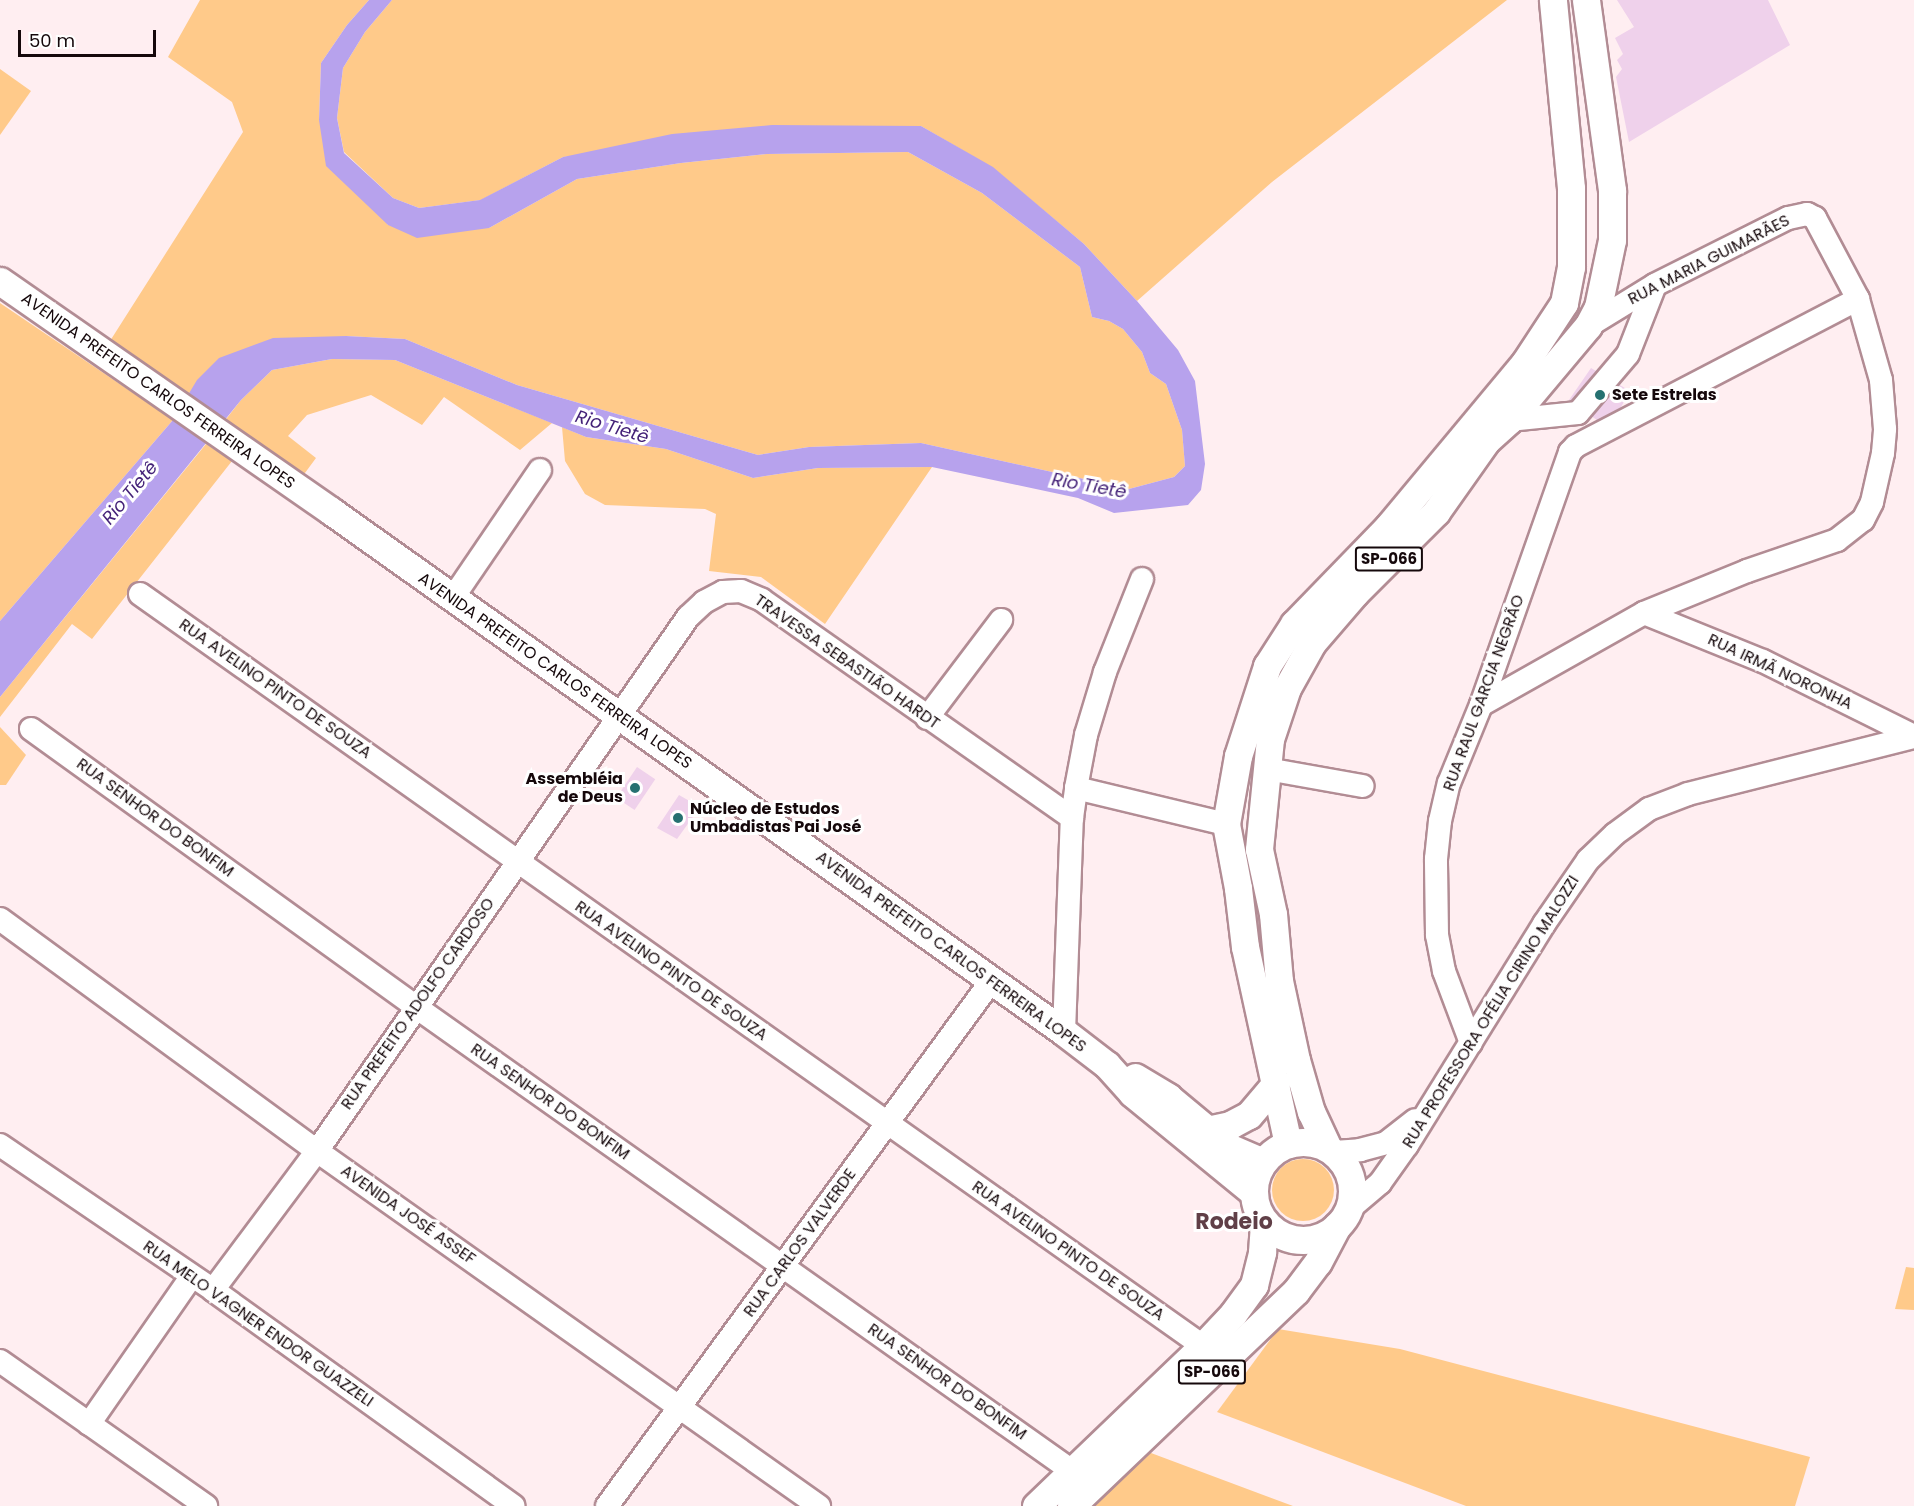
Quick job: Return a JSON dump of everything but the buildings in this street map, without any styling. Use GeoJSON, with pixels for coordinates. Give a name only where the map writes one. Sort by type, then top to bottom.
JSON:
{"type":"FeatureCollection","features":[{"type":"Feature","properties":{"kind":"main road","name":"SP-066"},"geometry":{"type":"LineString","coordinates":[[1288,1144],[1245,947],[1238,888],[1226,824],[1238,756],[1268,666],[1294,624],[1388,527],[1524,364],[1564,303],[1571,267],[1571,188],[1553,0]]}},
{"type":"Feature","properties":{"kind":"main road","name":"SP-066"},"geometry":{"type":"LineString","coordinates":[[1331,1150],[1311,1112],[1299,1070],[1279,981],[1273,914],[1259,849],[1270,739],[1287,688],[1312,643],[1355,593],[1436,512],[1486,441],[1509,420],[1588,326],[1598,307],[1612,240],[1612,190],[1586,0]]}},
{"type":"Feature","properties":{"kind":"main road","name":"AVENIDA PREFEITO CARLOS FERREIRA LOPES"},"geometry":{"type":"LineString","coordinates":[[0,281],[618,714],[992,980],[1107,1065],[1168,1097],[1228,1146],[1263,1162]]}},
{"type":"Feature","properties":{"kind":"main road","name":"AVENIDA PREFEITO CARLOS FERREIRA LOPES"},"geometry":{"type":"LineString","coordinates":[[1107,1065],[1132,1093],[1253,1192]]}},
{"type":"Feature","properties":{"kind":"main road"},"geometry":{"type":"LineString","coordinates":[[1207,1130],[1230,1125],[1249,1115],[1276,1083]]}},
{"type":"Feature","properties":{"kind":"main road"},"geometry":{"type":"LineString","coordinates":[[1309,1142],[1331,1150],[1345,1164],[1351,1179],[1352,1195],[1342,1218],[1323,1236],[1299,1239],[1276,1233],[1264,1222],[1256,1208],[1253,1192],[1256,1176],[1263,1162],[1270,1153],[1288,1144],[1309,1142]]}},
{"type":"Feature","properties":{"kind":"main road","name":"SP-066"},"geometry":{"type":"LineString","coordinates":[[1071,1506],[1296,1291],[1318,1262],[1342,1218]]}},
{"type":"Feature","properties":{"kind":"main road","name":"SP-066"},"geometry":{"type":"LineString","coordinates":[[1036,1506],[1203,1346],[1233,1314],[1254,1285],[1262,1252],[1264,1222]]}},
{"type":"Feature","properties":{"kind":"street","name":"RUA MARIA GUIMARÃES"},"geometry":{"type":"LineString","coordinates":[[1588,326],[1656,285],[1788,218],[1807,214],[1820,224],[1858,300]]}},
{"type":"Feature","properties":{"kind":"street"},"geometry":{"type":"LineString","coordinates":[[1509,420],[1578,413],[1628,354],[1656,285]]}},
{"type":"Feature","properties":{"kind":"street"},"geometry":{"type":"LineString","coordinates":[[1481,705],[1644,613],[1747,571],[1837,540],[1863,520],[1872,502],[1883,453],[1885,429],[1881,380],[1858,300]]}},
{"type":"Feature","properties":{"kind":"street","name":"RUA RAUL GARCIA NEGRÃO"},"geometry":{"type":"LineString","coordinates":[[1471,1043],[1444,970],[1439,944],[1436,859],[1449,783],[1481,705],[1570,452],[1576,446],[1858,300]]}},
{"type":"Feature","properties":{"kind":"street"},"geometry":{"type":"LineString","coordinates":[[452,599],[540,470]]}},
{"type":"Feature","properties":{"kind":"street"},"geometry":{"type":"LineString","coordinates":[[1064,1032],[1072,818],[1076,788],[1086,735],[1105,672],[1142,579]]}},
{"type":"Feature","properties":{"kind":"street","name":"TRAVESSA SEBASTIÃO HARDT"},"geometry":{"type":"LineString","coordinates":[[618,714],[688,617],[704,603],[723,592],[741,591],[762,600],[1072,818]]}},
{"type":"Feature","properties":{"kind":"street","name":"RUA AVELINO PINTO DE SOUZA"},"geometry":{"type":"LineString","coordinates":[[140,594],[886,1124],[1203,1346]]}},
{"type":"Feature","properties":{"kind":"street","name":"RUA IRMÃ NORONHA"},"geometry":{"type":"LineString","coordinates":[[1644,613],[1763,661],[1914,736]]}},
{"type":"Feature","properties":{"kind":"street"},"geometry":{"type":"LineString","coordinates":[[927,718],[1001,620]]}},
{"type":"Feature","properties":{"kind":"street","name":"RUA PREFEITO ADOLFO CARDOSO"},"geometry":{"type":"LineString","coordinates":[[213,1290],[316,1151],[618,714]]}},
{"type":"Feature","properties":{"kind":"street","name":"RUA SENHOR DO BONFIM"},"geometry":{"type":"LineString","coordinates":[[31,729],[416,1007],[1072,1471]]}},
{"type":"Feature","properties":{"kind":"street","name":"RUA PROFESSORA OFÉLIA CIRINO MALOZZI"},"geometry":{"type":"LineString","coordinates":[[1342,1218],[1380,1183],[1432,1105],[1544,924],[1588,860],[1616,834],[1649,809],[1688,794],[1914,736]]}},
{"type":"Feature","properties":{"kind":"street"},"geometry":{"type":"LineString","coordinates":[[1267,770],[1362,786]]}},
{"type":"Feature","properties":{"kind":"street"},"geometry":{"type":"LineString","coordinates":[[1076,788],[1226,824]]}},
{"type":"Feature","properties":{"kind":"street","name":"AVENIDA JOSÉ ASSEF"},"geometry":{"type":"LineString","coordinates":[[0,919],[316,1151],[819,1506]]}},
{"type":"Feature","properties":{"kind":"street","name":"RUA CARLOS VALVERDE"},"geometry":{"type":"LineString","coordinates":[[607,1506],[992,980]]}},
{"type":"Feature","properties":{"kind":"street"},"geometry":{"type":"LineString","coordinates":[[1331,1150],[1360,1150],[1386,1143],[1432,1105]]}},
{"type":"Feature","properties":{"kind":"street","name":"RUA MELO VAGNER ENDOR GUAZZELI"},"geometry":{"type":"LineString","coordinates":[[0,1145],[213,1290],[514,1506]]}},
{"type":"Feature","properties":{"kind":"street"},"geometry":{"type":"LineString","coordinates":[[89,1424],[191,1277]]}},
{"type":"Feature","properties":{"kind":"street"},"geometry":{"type":"LineString","coordinates":[[0,1361],[206,1506]]}},
{"type":"Feature","properties":{"kind":"shaded area"},"geometry":{"type":"Polygon","coordinates":[[[200,0],[369,0],[347,25],[321,63],[319,120],[388,225],[489,228],[577,179],[681,163],[766,154],[908,152],[982,193],[1080,267],[1092,317],[1109,321],[1123,329],[1142,352],[1150,373],[1166,384],[1182,430],[1185,466],[1174,477],[1129,489],[921,443],[809,447],[758,455],[517,385],[405,339],[346,336],[187,397],[110,341],[243,132],[232,102],[168,57],[200,0]]]}},
{"type":"Feature","properties":{"kind":"shaded area"},"geometry":{"type":"Polygon","coordinates":[[[392,0],[1507,0],[1272,182],[1137,301],[1084,244],[993,168],[921,126],[563,157],[481,200],[419,208],[393,198],[344,152],[337,118],[343,68],[365,32],[392,0]]]}},
{"type":"Feature","properties":{"kind":"shaded area"},"geometry":{"type":"Polygon","coordinates":[[[0,69],[31,91],[0,135],[0,69]]]}},
{"type":"Feature","properties":{"kind":"shaded area"},"geometry":{"type":"Polygon","coordinates":[[[0,303],[173,420],[0,621],[0,303]]]}},
{"type":"Feature","properties":{"kind":"shaded area"},"geometry":{"type":"Polygon","coordinates":[[[332,359],[395,360],[552,423],[520,450],[444,397],[422,425],[371,395],[307,415],[288,436],[316,458],[302,477],[223,423],[241,400],[272,370],[332,359]]]}},
{"type":"Feature","properties":{"kind":"shaded area"},"geometry":{"type":"Polygon","coordinates":[[[562,427],[586,437],[666,449],[753,478],[818,468],[932,467],[825,624],[761,577],[709,571],[716,514],[705,509],[605,505],[585,494],[565,461],[562,427]]]}},
{"type":"Feature","properties":{"kind":"shaded area"},"geometry":{"type":"Polygon","coordinates":[[[206,444],[232,461],[92,639],[72,624],[0,717],[0,697],[206,444]]]}},
{"type":"Feature","properties":{"kind":"shaded area"},"geometry":{"type":"Polygon","coordinates":[[[0,727],[26,755],[6,785],[0,785],[0,727]]]}},
{"type":"Feature","properties":{"kind":"shaded area"},"geometry":{"type":"Polygon","coordinates":[[[1303,1159],[1325,1168],[1334,1190],[1325,1212],[1303,1221],[1281,1212],[1272,1190],[1281,1168],[1303,1159]]]}},
{"type":"Feature","properties":{"kind":"shaded area"},"geometry":{"type":"Polygon","coordinates":[[[1906,1267],[1914,1268],[1914,1310],[1895,1309],[1906,1267]]]}},
{"type":"Feature","properties":{"kind":"shaded area"},"geometry":{"type":"Polygon","coordinates":[[[1278,1329],[1400,1349],[1810,1457],[1795,1506],[1466,1506],[1217,1412],[1278,1329]]]}},
{"type":"Feature","properties":{"kind":"shaded area"},"geometry":{"type":"Polygon","coordinates":[[[1151,1453],[1293,1506],[1091,1506],[1151,1453]]]}},
{"type":"Feature","properties":{"kind":"water","name":"Rio Tietê"},"geometry":{"type":"Polygon","coordinates":[[[369,0],[392,0],[365,32],[343,68],[337,118],[344,153],[393,198],[419,208],[480,200],[563,157],[672,134],[772,125],[921,126],[993,167],[1084,244],[1137,301],[1178,350],[1195,381],[1205,464],[1201,490],[1188,505],[1114,513],[1078,498],[932,467],[818,468],[753,478],[666,449],[586,437],[395,360],[332,359],[272,370],[241,400],[0,697],[0,621],[173,420],[197,380],[219,358],[273,338],[346,336],[405,339],[517,385],[758,455],[809,447],[921,443],[1129,489],[1174,477],[1185,466],[1182,430],[1166,384],[1150,373],[1142,352],[1123,329],[1109,321],[1092,317],[1080,267],[982,193],[908,152],[767,154],[681,163],[577,179],[489,228],[417,238],[388,225],[326,166],[319,120],[321,63],[347,25],[369,0]]]}},
{"type":"Feature","properties":{"kind":"place","name":"Sete Estrelas"},"geometry":{"type":"Point","coordinates":[1600,395]}},
{"type":"Feature","properties":{"kind":"place","name":"Assembléia de Deus"},"geometry":{"type":"Point","coordinates":[635,788]}},
{"type":"Feature","properties":{"kind":"place","name":"Núcleo de Estudos Umbadistas Pai José"},"geometry":{"type":"Point","coordinates":[678,818]}},
{"type":"Feature","properties":{"kind":"district","name":"Rodeio"},"geometry":{"type":"Point","coordinates":[1234,1222]}}]}
